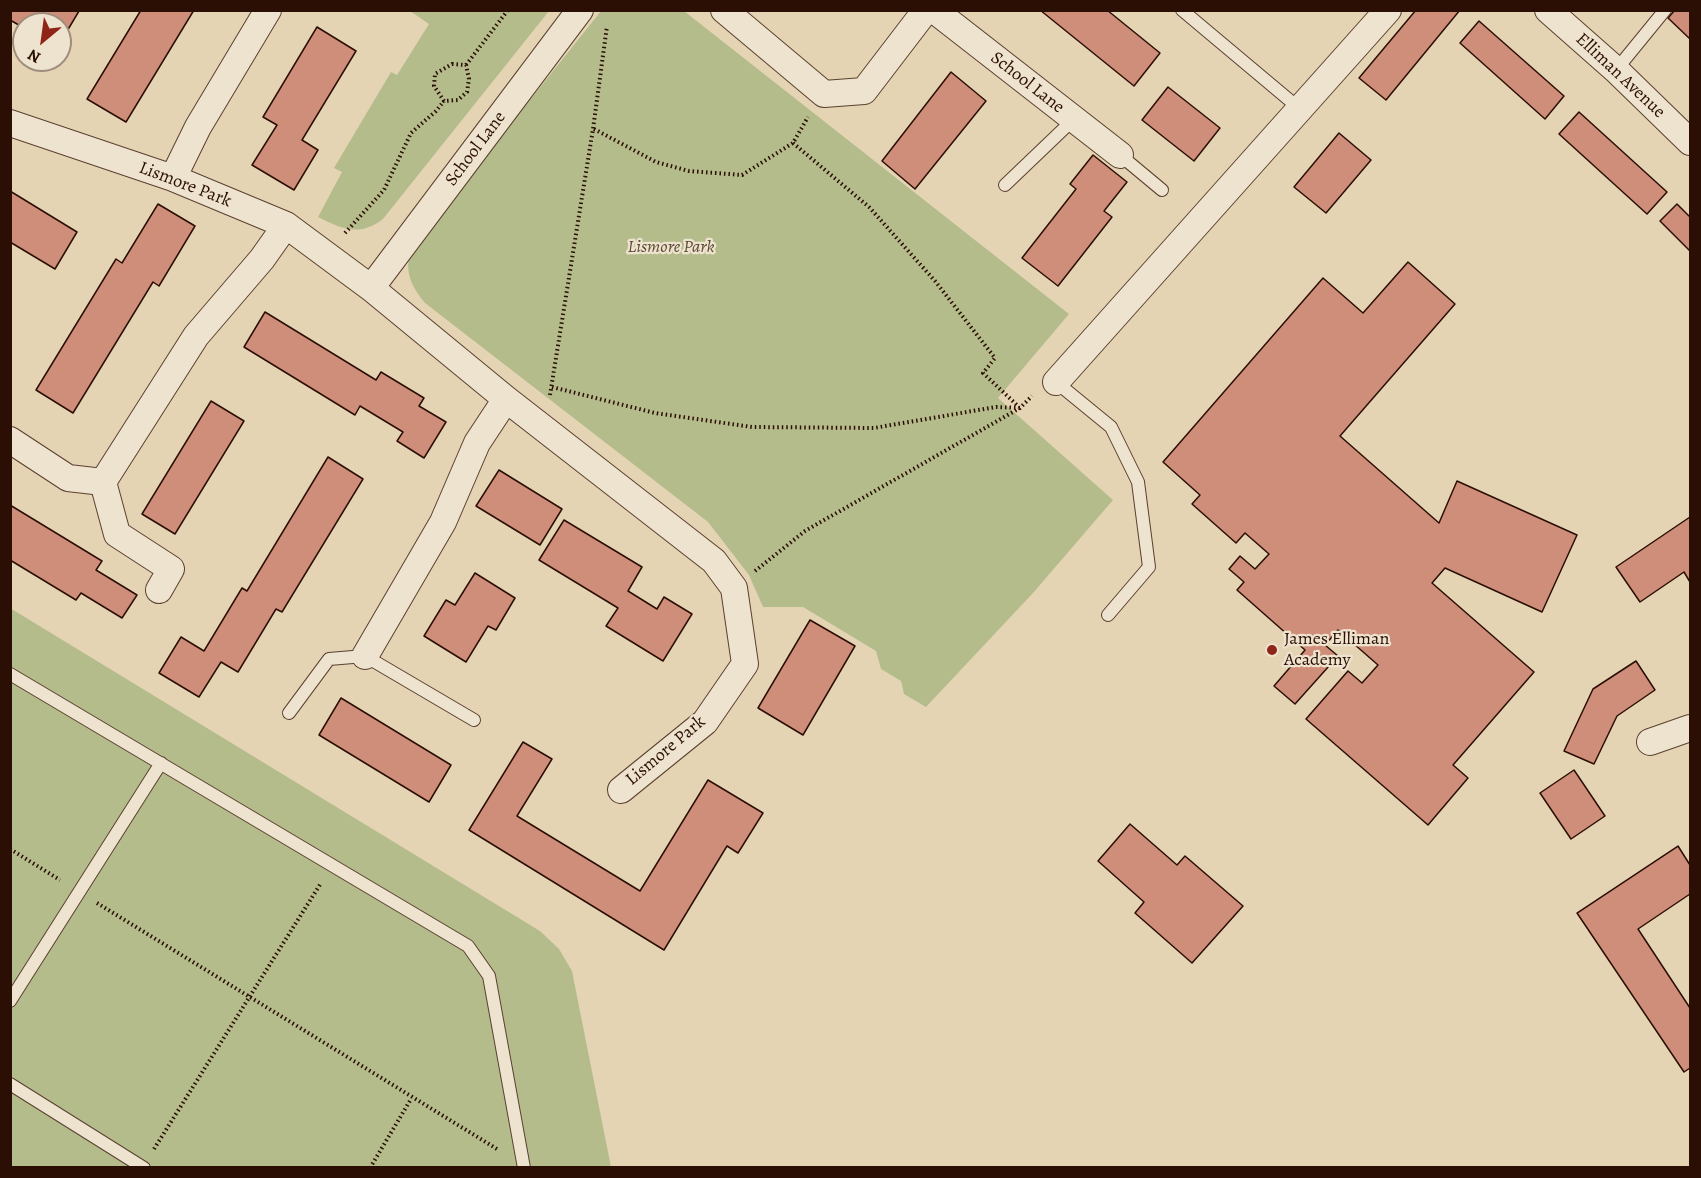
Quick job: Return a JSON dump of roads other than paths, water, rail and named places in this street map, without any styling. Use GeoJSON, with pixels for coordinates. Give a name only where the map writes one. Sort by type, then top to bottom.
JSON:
{"type":"FeatureCollection","features":[{"type":"Feature","properties":{"kind":"street"},"geometry":{"type":"LineString","coordinates":[[173,178],[198,127],[268,10]]}},
{"type":"Feature","properties":{"kind":"street","name":"School Lane"},"geometry":{"type":"LineString","coordinates":[[371,288],[580,10]]}},
{"type":"Feature","properties":{"kind":"street"},"geometry":{"type":"LineString","coordinates":[[724,10],[824,94],[864,91],[926,10]]}},
{"type":"Feature","properties":{"kind":"street","name":"School Lane"},"geometry":{"type":"LineString","coordinates":[[934,10],[1120,155]]}},
{"type":"Feature","properties":{"kind":"street"},"geometry":{"type":"LineString","coordinates":[[1056,382],[1388,10]]}},
{"type":"Feature","properties":{"kind":"street","name":"Elliman Avenue"},"geometry":{"type":"LineString","coordinates":[[1548,10],[1616,70],[1690,142]]}},
{"type":"Feature","properties":{"kind":"street","name":"Lismore Park"},"geometry":{"type":"LineString","coordinates":[[10,123],[173,178],[286,225],[371,288],[506,399],[542,424],[714,561],[734,588],[745,664],[705,722],[621,790]]}},
{"type":"Feature","properties":{"kind":"street"},"geometry":{"type":"LineString","coordinates":[[159,590],[171,568],[117,534],[103,482],[196,336],[262,259],[286,225]]}},
{"type":"Feature","properties":{"kind":"street"},"geometry":{"type":"LineString","coordinates":[[365,656],[443,522],[477,443],[506,399]]}},
{"type":"Feature","properties":{"kind":"street"},"geometry":{"type":"LineString","coordinates":[[10,441],[68,478],[103,482]]}},
{"type":"Feature","properties":{"kind":"street"},"geometry":{"type":"LineString","coordinates":[[1650,742],[1690,728]]}},
{"type":"Feature","properties":{"kind":"lane"},"geometry":{"type":"LineString","coordinates":[[1182,10],[1300,109]]}},
{"type":"Feature","properties":{"kind":"lane"},"geometry":{"type":"LineString","coordinates":[[1616,70],[1665,10]]}},
{"type":"Feature","properties":{"kind":"lane"},"geometry":{"type":"LineString","coordinates":[[1005,185],[1074,119]]}},
{"type":"Feature","properties":{"kind":"lane"},"geometry":{"type":"LineString","coordinates":[[1120,155],[1162,190]]}},
{"type":"Feature","properties":{"kind":"lane"},"geometry":{"type":"LineString","coordinates":[[1056,382],[1111,428],[1138,482],[1149,567],[1108,615]]}},
{"type":"Feature","properties":{"kind":"lane"},"geometry":{"type":"LineString","coordinates":[[289,713],[329,659],[365,656],[474,720]]}},
{"type":"Feature","properties":{"kind":"lane"},"geometry":{"type":"LineString","coordinates":[[10,674],[468,946],[489,976],[523,1164]]}},
{"type":"Feature","properties":{"kind":"lane"},"geometry":{"type":"LineString","coordinates":[[10,1001],[161,763]]}},
{"type":"Feature","properties":{"kind":"lane"},"geometry":{"type":"LineString","coordinates":[[10,1084],[144,1167]]}},
{"type":"Feature","properties":{"kind":"place","name":"James Elliman Academy"},"geometry":{"type":"Point","coordinates":[1272,650]}}]}
